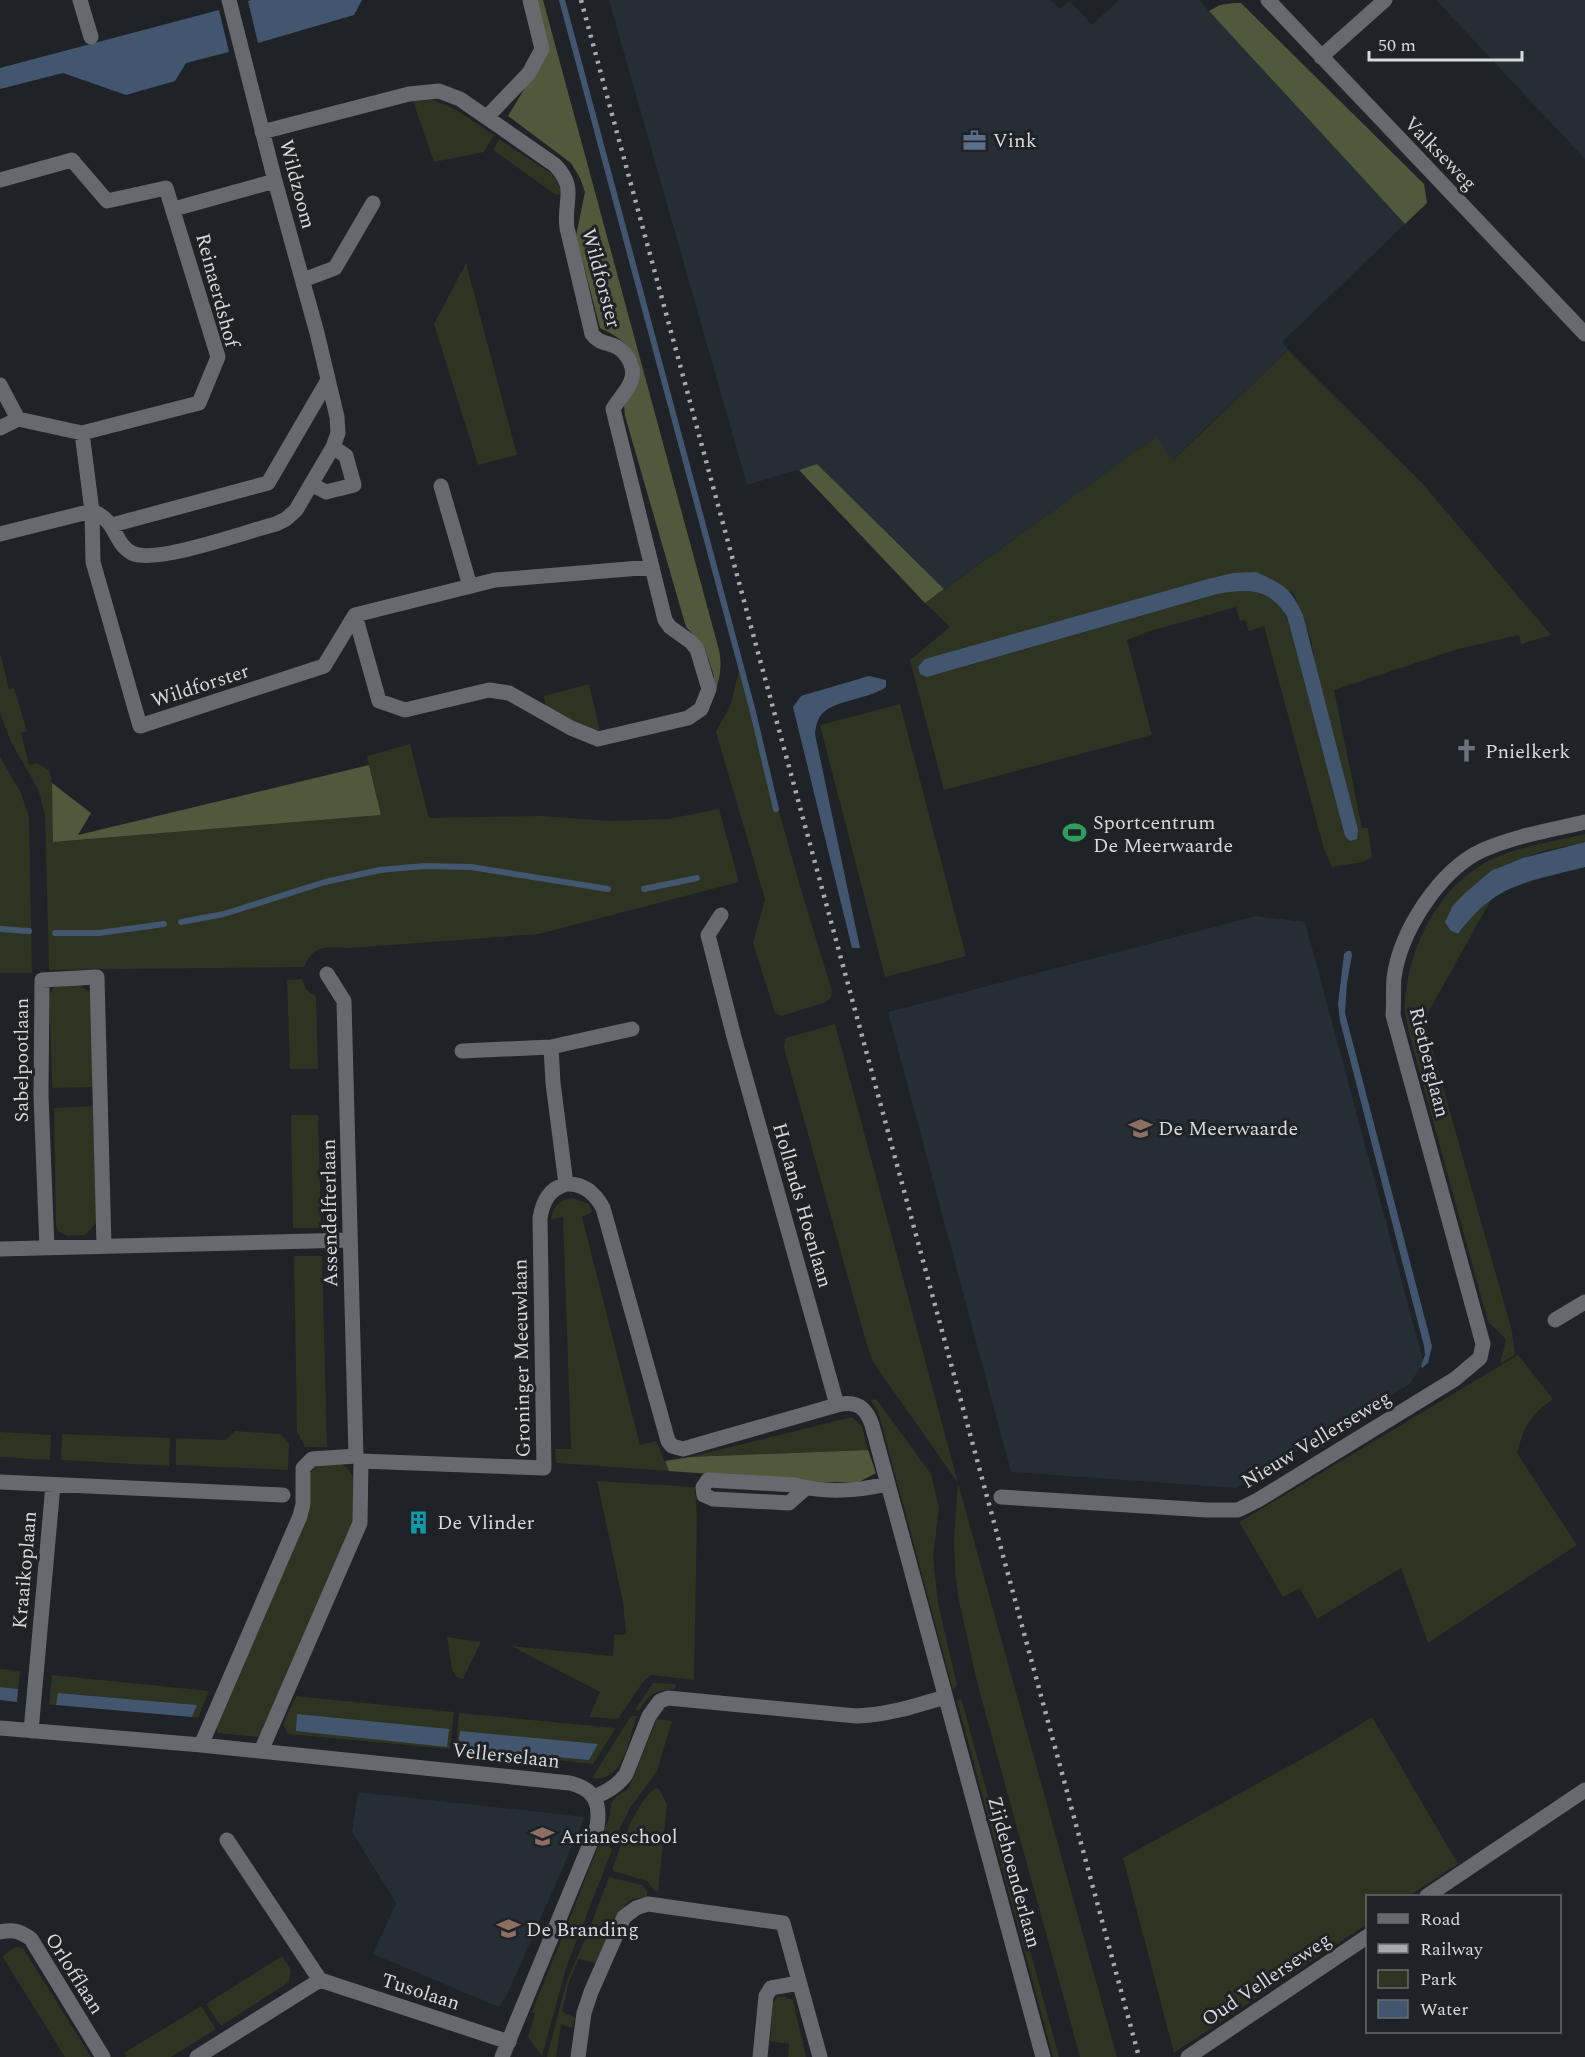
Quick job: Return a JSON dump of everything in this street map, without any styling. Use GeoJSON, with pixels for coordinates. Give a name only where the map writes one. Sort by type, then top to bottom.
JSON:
{"type":"FeatureCollection","features":[{"type":"Feature","properties":{"kind":"street"},"geometry":{"type":"LineString","coordinates":[[80,0],[91,37]]}},
{"type":"Feature","properties":{"kind":"street"},"geometry":{"type":"LineString","coordinates":[[488,117],[529,73],[542,50],[530,0]]}},
{"type":"Feature","properties":{"kind":"street","name":"Valkseweg"},"geometry":{"type":"LineString","coordinates":[[1268,0],[1585,334]]}},
{"type":"Feature","properties":{"kind":"street"},"geometry":{"type":"LineString","coordinates":[[1321,57],[1385,0]]}},
{"type":"Feature","properties":{"kind":"street","name":"Wildzoom"},"geometry":{"type":"LineString","coordinates":[[92,511],[104,515],[123,545],[131,553],[144,557],[191,549],[276,524],[296,510],[333,447],[338,433],[337,417],[303,280],[262,132],[230,3]]}},
{"type":"Feature","properties":{"kind":"street","name":"Wildforster"},"geometry":{"type":"LineString","coordinates":[[262,132],[428,91],[439,91],[451,95],[488,117],[501,129],[561,171],[569,188],[567,228],[592,334],[597,341],[616,346],[626,355],[632,365],[631,383],[613,409],[665,620],[670,627],[697,649],[709,689],[707,698],[701,709],[688,718],[598,739],[571,728],[509,693],[489,690],[405,710],[379,701],[355,615]]}},
{"type":"Feature","properties":{"kind":"street","name":"Reinaerdshof"},"geometry":{"type":"LineString","coordinates":[[0,180],[72,160],[107,201],[166,188],[218,357],[199,403],[82,433],[18,419]]}},
{"type":"Feature","properties":{"kind":"street"},"geometry":{"type":"LineString","coordinates":[[174,209],[275,181]]}},
{"type":"Feature","properties":{"kind":"street"},"geometry":{"type":"LineString","coordinates":[[303,280],[335,268],[372,203]]}},
{"type":"Feature","properties":{"kind":"street"},"geometry":{"type":"LineString","coordinates":[[112,525],[268,483],[328,380]]}},
{"type":"Feature","properties":{"kind":"street"},"geometry":{"type":"LineString","coordinates":[[0,385],[18,419],[0,428]]}},
{"type":"Feature","properties":{"kind":"street"},"geometry":{"type":"LineString","coordinates":[[0,534],[92,511],[82,433]]}},
{"type":"Feature","properties":{"kind":"street"},"geometry":{"type":"LineString","coordinates":[[311,484],[326,492],[354,484],[346,456],[333,447]]}},
{"type":"Feature","properties":{"kind":"street"},"geometry":{"type":"LineString","coordinates":[[441,486],[470,586]]}},
{"type":"Feature","properties":{"kind":"street","name":"Wildforster"},"geometry":{"type":"LineString","coordinates":[[92,511],[93,562],[140,726],[324,666],[355,615]]}},
{"type":"Feature","properties":{"kind":"street"},"geometry":{"type":"LineString","coordinates":[[355,615],[495,580],[652,567]]}},
{"type":"Feature","properties":{"kind":"street","name":"Rietberglaan"},"geometry":{"type":"LineString","coordinates":[[1483,1344],[1393,1015],[1394,978],[1405,939],[1429,897],[1454,870],[1481,851],[1507,841],[1585,822]]}},
{"type":"Feature","properties":{"kind":"street","name":"Hollands Hoenlaan"},"geometry":{"type":"LineString","coordinates":[[721,915],[708,935],[734,1037],[837,1405]]}},
{"type":"Feature","properties":{"kind":"street","name":"Assendelfterlaan"},"geometry":{"type":"LineString","coordinates":[[261,1751],[360,1523],[344,1001],[327,974]]}},
{"type":"Feature","properties":{"kind":"street","name":"Sabelpootlaan"},"geometry":{"type":"LineString","coordinates":[[46,1248],[41,1096],[42,980],[97,977],[104,1246]]}},
{"type":"Feature","properties":{"kind":"street"},"geometry":{"type":"LineString","coordinates":[[462,1051],[551,1047],[632,1029]]}},
{"type":"Feature","properties":{"kind":"street"},"geometry":{"type":"LineString","coordinates":[[502,2057],[597,1827],[599,1816],[594,1797],[621,1782],[649,1716],[660,1701],[668,1698],[856,1716],[897,1712],[945,1697],[872,1425],[866,1411],[857,1404],[849,1402],[684,1449],[672,1446],[668,1441],[603,1208],[599,1201],[583,1187],[566,1184],[553,1083],[551,1047]]}},
{"type":"Feature","properties":{"kind":"street","name":"Groninger Meeuwlaan"},"geometry":{"type":"LineString","coordinates":[[358,1458],[544,1468],[540,1218],[542,1207],[551,1192],[566,1184]]}},
{"type":"Feature","properties":{"kind":"street"},"geometry":{"type":"LineString","coordinates":[[0,1249],[350,1240]]}},
{"type":"Feature","properties":{"kind":"street"},"geometry":{"type":"LineString","coordinates":[[1555,1320],[1585,1302]]}},
{"type":"Feature","properties":{"kind":"street","name":"Nieuw Vellerseweg"},"geometry":{"type":"LineString","coordinates":[[1001,1497],[1238,1510],[1455,1379],[1480,1358],[1483,1344]]}},
{"type":"Feature","properties":{"kind":"street"},"geometry":{"type":"LineString","coordinates":[[201,1745],[300,1516],[303,1504],[303,1468],[312,1459],[358,1458]]}},
{"type":"Feature","properties":{"kind":"street"},"geometry":{"type":"LineString","coordinates":[[806,1488],[789,1503],[713,1499],[704,1495],[703,1487],[708,1480],[864,1490],[887,1484]]}},
{"type":"Feature","properties":{"kind":"street","name":"Kraaikoplaan"},"geometry":{"type":"LineString","coordinates":[[0,1482],[283,1495]]}},
{"type":"Feature","properties":{"kind":"street","name":"Kraaikoplaan"},"geometry":{"type":"LineString","coordinates":[[31,1731],[53,1485]]}},
{"type":"Feature","properties":{"kind":"street","name":"Zijdehoenderlaan"},"geometry":{"type":"LineString","coordinates":[[945,1697],[1043,2057]]}},
{"type":"Feature","properties":{"kind":"street","name":"Vellerselaan"},"geometry":{"type":"LineString","coordinates":[[0,1728],[201,1745],[570,1783],[582,1786],[594,1797]]}},
{"type":"Feature","properties":{"kind":"street"},"geometry":{"type":"LineString","coordinates":[[1428,1895],[1585,1790]]}},
{"type":"Feature","properties":{"kind":"street"},"geometry":{"type":"LineString","coordinates":[[197,2057],[320,1980],[227,1840]]}},
{"type":"Feature","properties":{"kind":"street"},"geometry":{"type":"LineString","coordinates":[[578,2057],[584,2013],[624,1917],[636,1908],[648,1904],[783,1923],[820,2057]]}},
{"type":"Feature","properties":{"kind":"street","name":"Orlofflaan"},"geometry":{"type":"LineString","coordinates":[[0,1932],[10,1929],[21,1932],[31,1939],[103,2057]]}},
{"type":"Feature","properties":{"kind":"street","name":"Oud Vellerseweg"},"geometry":{"type":"LineString","coordinates":[[1188,2057],[1366,1937]]}},
{"type":"Feature","properties":{"kind":"street","name":"Tusolaan"},"geometry":{"type":"LineString","coordinates":[[320,1980],[509,2042]]}},
{"type":"Feature","properties":{"kind":"street"},"geometry":{"type":"LineString","coordinates":[[760,2057],[766,1996],[771,1988],[799,1983]]}},
{"type":"Feature","properties":{"kind":"shaded area"},"geometry":{"type":"Polygon","coordinates":[[[609,0],[1050,0],[1060,9],[1070,1],[1092,25],[1119,0],[1199,0],[1405,224],[1282,342],[1288,350],[1172,460],[1155,438],[944,589],[817,464],[747,485],[609,0]]]}},
{"type":"Feature","properties":{"kind":"shaded area"},"geometry":{"type":"Polygon","coordinates":[[[1436,0],[1585,0],[1585,159],[1436,0]]]}},
{"type":"Feature","properties":{"kind":"shaded area"},"geometry":{"type":"Polygon","coordinates":[[[1256,916],[1305,922],[1423,1360],[1421,1366],[1410,1384],[1236,1488],[1011,1472],[888,1012],[1256,916]]]}},
{"type":"Feature","properties":{"kind":"shaded area"},"geometry":{"type":"Polygon","coordinates":[[[358,1792],[585,1817],[508,1993],[499,2007],[373,1954],[396,1903],[352,1832],[358,1792]]]}},
{"type":"Feature","properties":{"kind":"green space"},"geometry":{"type":"Polygon","coordinates":[[[535,0],[543,0],[719,650],[720,674],[708,712],[714,676],[704,646],[686,627],[625,416],[624,405],[639,364],[624,342],[600,328],[576,236],[585,192],[571,163],[508,116],[547,51],[535,0]]]}},
{"type":"Feature","properties":{"kind":"green space"},"geometry":{"type":"Polygon","coordinates":[[[1241,3],[1424,184],[1427,203],[1405,224],[1209,11],[1220,5],[1241,3]]]}},
{"type":"Feature","properties":{"kind":"green space"},"geometry":{"type":"Polygon","coordinates":[[[433,100],[453,108],[494,135],[484,152],[434,162],[413,101],[433,100]]]}},
{"type":"Feature","properties":{"kind":"green space"},"geometry":{"type":"Polygon","coordinates":[[[499,139],[552,174],[558,181],[561,194],[556,195],[493,150],[499,139]]]}},
{"type":"Feature","properties":{"kind":"green space"},"geometry":{"type":"Polygon","coordinates":[[[466,263],[517,455],[478,465],[434,324],[466,263]]]}},
{"type":"Feature","properties":{"kind":"green space"},"geometry":{"type":"Polygon","coordinates":[[[1288,350],[1422,483],[1551,635],[1521,644],[1519,635],[1458,649],[1334,690],[1362,828],[1368,828],[1372,858],[1363,862],[1332,867],[1324,849],[1264,626],[1249,631],[1245,620],[1240,621],[1236,607],[1147,632],[1127,640],[1152,735],[944,790],[910,660],[950,627],[925,603],[1156,437],[1173,460],[1288,350]],[[1256,572],[928,677],[1217,594],[1248,591],[1264,595],[1280,607],[1287,616],[1345,836],[1311,640],[1294,594],[1256,572]]]}},
{"type":"Feature","properties":{"kind":"green space"},"geometry":{"type":"Polygon","coordinates":[[[817,464],[944,589],[925,603],[799,470],[817,464]]]}},
{"type":"Feature","properties":{"kind":"green space"},"geometry":{"type":"Polygon","coordinates":[[[0,653],[9,689],[14,688],[27,731],[21,733],[29,765],[37,763],[49,770],[52,783],[54,842],[381,815],[367,756],[410,744],[429,818],[542,816],[610,821],[668,819],[719,809],[739,882],[539,934],[323,948],[312,954],[304,967],[49,970],[45,814],[38,789],[11,742],[0,713],[0,653]]]}},
{"type":"Feature","properties":{"kind":"green space"},"geometry":{"type":"Polygon","coordinates":[[[739,670],[832,991],[831,997],[826,1002],[782,1016],[775,1013],[753,943],[765,899],[716,732],[731,704],[739,670]]]}},
{"type":"Feature","properties":{"kind":"green space"},"geometry":{"type":"Polygon","coordinates":[[[589,684],[600,731],[546,710],[544,696],[589,684]]]}},
{"type":"Feature","properties":{"kind":"green space"},"geometry":{"type":"Polygon","coordinates":[[[900,704],[966,956],[885,977],[820,725],[900,704]]]}},
{"type":"Feature","properties":{"kind":"green space"},"geometry":{"type":"Polygon","coordinates":[[[0,757],[20,791],[29,816],[32,973],[0,973],[0,757]]]}},
{"type":"Feature","properties":{"kind":"green space"},"geometry":{"type":"Polygon","coordinates":[[[369,765],[381,815],[53,842],[52,783],[91,813],[78,835],[369,765]]]}},
{"type":"Feature","properties":{"kind":"green space"},"geometry":{"type":"Polygon","coordinates":[[[1585,834],[1585,842],[1537,853],[1503,869],[1481,882],[1454,906],[1448,914],[1458,934],[1472,915],[1492,898],[1424,1020],[1512,1331],[1515,1355],[1501,1363],[1505,1338],[1488,1322],[1409,1033],[1405,1005],[1408,980],[1420,940],[1429,921],[1454,887],[1470,873],[1499,856],[1585,834]]]}},
{"type":"Feature","properties":{"kind":"green space"},"geometry":{"type":"Polygon","coordinates":[[[302,979],[306,989],[316,997],[318,1069],[290,1069],[287,980],[302,979]]]}},
{"type":"Feature","properties":{"kind":"green space"},"geometry":{"type":"Polygon","coordinates":[[[80,985],[92,994],[94,1087],[52,1088],[49,995],[54,987],[80,985]]]}},
{"type":"Feature","properties":{"kind":"green space"},"geometry":{"type":"Polygon","coordinates":[[[835,1024],[958,1483],[873,1362],[784,1048],[785,1039],[789,1037],[835,1024]]]}},
{"type":"Feature","properties":{"kind":"green space"},"geometry":{"type":"Polygon","coordinates":[[[93,1106],[96,1223],[85,1235],[67,1236],[58,1231],[56,1226],[54,1108],[93,1106]]]}},
{"type":"Feature","properties":{"kind":"green space"},"geometry":{"type":"Polygon","coordinates":[[[291,1115],[318,1115],[321,1228],[293,1228],[291,1115]]]}},
{"type":"Feature","properties":{"kind":"green space"},"geometry":{"type":"Polygon","coordinates":[[[572,1198],[589,1204],[592,1212],[582,1217],[640,1445],[656,1441],[669,1471],[556,1463],[555,1449],[571,1449],[563,1217],[551,1219],[558,1204],[572,1198]]]}},
{"type":"Feature","properties":{"kind":"green space"},"geometry":{"type":"Polygon","coordinates":[[[294,1256],[322,1256],[327,1447],[305,1447],[297,1431],[294,1256]]]}},
{"type":"Feature","properties":{"kind":"green space"},"geometry":{"type":"Polygon","coordinates":[[[1518,1355],[1553,1399],[1529,1422],[1517,1453],[1577,1545],[1428,1643],[1401,1568],[1317,1619],[1300,1588],[1283,1597],[1239,1522],[1518,1355]]]}},
{"type":"Feature","properties":{"kind":"green space"},"geometry":{"type":"Polygon","coordinates":[[[874,1399],[931,1474],[939,1508],[933,1558],[938,1603],[957,1685],[953,1690],[878,1411],[871,1401],[874,1399]]]}},
{"type":"Feature","properties":{"kind":"green space"},"geometry":{"type":"Polygon","coordinates":[[[852,1417],[862,1426],[868,1450],[690,1457],[852,1417]]]}},
{"type":"Feature","properties":{"kind":"green space"},"geometry":{"type":"Polygon","coordinates":[[[235,1431],[280,1434],[289,1443],[288,1470],[176,1465],[176,1438],[226,1440],[235,1431]]]}},
{"type":"Feature","properties":{"kind":"green space"},"geometry":{"type":"Polygon","coordinates":[[[0,1432],[51,1435],[50,1460],[0,1457],[0,1432]]]}},
{"type":"Feature","properties":{"kind":"green space"},"geometry":{"type":"Polygon","coordinates":[[[62,1434],[170,1438],[169,1466],[61,1460],[62,1434]]]}},
{"type":"Feature","properties":{"kind":"green space"},"geometry":{"type":"Polygon","coordinates":[[[868,1450],[876,1473],[859,1482],[822,1482],[669,1471],[665,1461],[690,1457],[868,1450]]]}},
{"type":"Feature","properties":{"kind":"green space"},"geometry":{"type":"Polygon","coordinates":[[[341,1464],[348,1468],[354,1479],[353,1522],[259,1737],[217,1733],[216,1721],[309,1511],[308,1485],[311,1472],[320,1465],[341,1464]]]}},
{"type":"Feature","properties":{"kind":"green space"},"geometry":{"type":"Polygon","coordinates":[[[597,1481],[695,1487],[697,1518],[694,1680],[651,1675],[643,1682],[618,1719],[589,1717],[600,1692],[511,1646],[613,1656],[614,1635],[626,1634],[623,1602],[597,1481]]]}},
{"type":"Feature","properties":{"kind":"green space"},"geometry":{"type":"Polygon","coordinates":[[[958,1483],[1117,2057],[1080,2057],[978,1686],[959,1601],[954,1537],[958,1483]]]}},
{"type":"Feature","properties":{"kind":"green space"},"geometry":{"type":"Polygon","coordinates":[[[447,1637],[481,1642],[463,1679],[456,1677],[452,1669],[447,1637]]]}},
{"type":"Feature","properties":{"kind":"green space"},"geometry":{"type":"Polygon","coordinates":[[[0,1669],[20,1671],[18,1689],[0,1687],[0,1669]]]}},
{"type":"Feature","properties":{"kind":"green space"},"geometry":{"type":"Polygon","coordinates":[[[52,1675],[209,1691],[198,1718],[192,1717],[196,1705],[59,1693],[56,1705],[49,1705],[52,1675]]]}},
{"type":"Feature","properties":{"kind":"green space"},"geometry":{"type":"Polygon","coordinates":[[[653,1683],[676,1684],[675,1689],[663,1690],[650,1696],[640,1710],[635,1710],[653,1683]]]}},
{"type":"Feature","properties":{"kind":"green space"},"geometry":{"type":"Polygon","coordinates":[[[296,1696],[454,1712],[450,1749],[288,1734],[283,1724],[296,1696]]]}},
{"type":"Feature","properties":{"kind":"green space"},"geometry":{"type":"Polygon","coordinates":[[[960,1699],[1059,2057],[1053,2057],[957,1701],[960,1699]]]}},
{"type":"Feature","properties":{"kind":"green space"},"geometry":{"type":"Polygon","coordinates":[[[459,1713],[616,1728],[593,1764],[456,1750],[459,1713]]]}},
{"type":"Feature","properties":{"kind":"green space"},"geometry":{"type":"Polygon","coordinates":[[[631,1716],[637,1716],[618,1767],[603,1778],[592,1778],[631,1716]]]}},
{"type":"Feature","properties":{"kind":"green space"},"geometry":{"type":"Polygon","coordinates":[[[1372,1717],[1458,1864],[1411,1895],[1366,1895],[1366,1925],[1174,2053],[1123,1858],[1327,1745],[1372,1717]]]}},
{"type":"Feature","properties":{"kind":"green space"},"geometry":{"type":"Polygon","coordinates":[[[657,1719],[672,1721],[657,1771],[630,1808],[614,1840],[602,1835],[610,1816],[611,1804],[616,1796],[628,1789],[657,1719]]]}},
{"type":"Feature","properties":{"kind":"green space"},"geometry":{"type":"Polygon","coordinates":[[[656,1788],[659,1789],[667,1804],[658,1892],[647,1881],[613,1871],[630,1824],[642,1803],[656,1788]]]}},
{"type":"Feature","properties":{"kind":"green space"},"geometry":{"type":"Polygon","coordinates":[[[600,1842],[608,1845],[612,1850],[567,1965],[542,2056],[528,2037],[535,2014],[532,2012],[600,1842]]]}},
{"type":"Feature","properties":{"kind":"green space"},"geometry":{"type":"Polygon","coordinates":[[[609,1877],[642,1885],[647,1891],[647,1897],[632,1899],[625,1905],[595,1963],[579,1959],[569,1981],[562,2012],[575,2017],[573,2028],[561,2025],[556,2057],[547,2057],[567,1980],[609,1877]]]}},
{"type":"Feature","properties":{"kind":"green space"},"geometry":{"type":"Polygon","coordinates":[[[16,1947],[23,1948],[91,2057],[65,2057],[2,1956],[16,1947]]]}},
{"type":"Feature","properties":{"kind":"green space"},"geometry":{"type":"Polygon","coordinates":[[[282,1956],[291,1970],[289,1982],[221,2026],[206,2004],[282,1956]]]}},
{"type":"Feature","properties":{"kind":"green space"},"geometry":{"type":"Polygon","coordinates":[[[777,1997],[793,2000],[806,2057],[788,2057],[789,2044],[770,2041],[773,2003],[777,1997]]]}},
{"type":"Feature","properties":{"kind":"green space"},"geometry":{"type":"Polygon","coordinates":[[[201,2006],[216,2029],[171,2057],[126,2057],[124,2053],[201,2006]]]}},
{"type":"Feature","properties":{"kind":"water"},"geometry":{"type":"Polygon","coordinates":[[[362,0],[354,15],[258,43],[248,1],[362,0]]]}},
{"type":"Feature","properties":{"kind":"water"},"geometry":{"type":"Polygon","coordinates":[[[219,10],[229,52],[186,63],[175,81],[126,95],[63,73],[0,89],[0,68],[219,10]]]}},
{"type":"Feature","properties":{"kind":"water"},"geometry":{"type":"Polygon","coordinates":[[[1256,572],[1285,588],[1294,598],[1303,615],[1358,830],[1357,839],[1350,841],[1345,836],[1287,616],[1280,607],[1264,595],[1248,591],[1217,594],[927,677],[920,674],[918,667],[925,659],[1208,579],[1233,573],[1256,572]]]}},
{"type":"Feature","properties":{"kind":"water"},"geometry":{"type":"Polygon","coordinates":[[[869,676],[886,680],[886,687],[830,708],[820,717],[815,734],[860,948],[852,948],[793,707],[801,696],[869,676]]]}},
{"type":"Feature","properties":{"kind":"water"},"geometry":{"type":"Polygon","coordinates":[[[1585,842],[1585,867],[1530,881],[1499,894],[1485,904],[1458,934],[1450,930],[1445,922],[1452,907],[1491,871],[1523,858],[1585,842]]]}},
{"type":"Feature","properties":{"kind":"water"},"geometry":{"type":"Polygon","coordinates":[[[1351,951],[1352,955],[1345,1013],[1432,1346],[1428,1363],[1422,1368],[1425,1355],[1424,1346],[1340,1021],[1338,1004],[1344,954],[1351,951]]]}},
{"type":"Feature","properties":{"kind":"water"},"geometry":{"type":"Polygon","coordinates":[[[0,1687],[18,1689],[17,1702],[0,1700],[0,1687]]]}},
{"type":"Feature","properties":{"kind":"water"},"geometry":{"type":"Polygon","coordinates":[[[58,1693],[197,1705],[192,1717],[56,1705],[58,1693]]]}},
{"type":"Feature","properties":{"kind":"water"},"geometry":{"type":"Polygon","coordinates":[[[297,1714],[449,1729],[447,1747],[296,1731],[297,1714]]]}},
{"type":"Feature","properties":{"kind":"water"},"geometry":{"type":"Polygon","coordinates":[[[460,1731],[598,1744],[589,1760],[458,1748],[460,1731]]]}},
{"type":"Feature","properties":{"kind":"waterway"},"geometry":{"type":"LineString","coordinates":[[562,0],[752,708],[776,809]]}},
{"type":"Feature","properties":{"kind":"waterway"},"geometry":{"type":"LineString","coordinates":[[181,922],[224,914],[325,882],[380,870],[424,866],[471,867],[608,889]]}},
{"type":"Feature","properties":{"kind":"waterway"},"geometry":{"type":"LineString","coordinates":[[644,889],[697,878]]}},
{"type":"Feature","properties":{"kind":"waterway"},"geometry":{"type":"LineString","coordinates":[[55,933],[99,933],[164,924]]}},
{"type":"Feature","properties":{"kind":"waterway"},"geometry":{"type":"LineString","coordinates":[[0,929],[29,931]]}},
{"type":"Feature","properties":{"kind":"railway"},"geometry":{"type":"LineString","coordinates":[[581,0],[1139,2057]]}},
{"type":"Feature","properties":{"kind":"place","name":"Vink"},"geometry":{"type":"Point","coordinates":[975,140]}},
{"type":"Feature","properties":{"kind":"place","name":"Pnielkerk"},"geometry":{"type":"Point","coordinates":[1467,751]}},
{"type":"Feature","properties":{"kind":"place","name":"Sportcentrum De Meerwaarde"},"geometry":{"type":"Point","coordinates":[1075,833]}},
{"type":"Feature","properties":{"kind":"place","name":"De Meerwaarde"},"geometry":{"type":"Point","coordinates":[1140,1128]}},
{"type":"Feature","properties":{"kind":"place","name":"De Vlinder"},"geometry":{"type":"Point","coordinates":[419,1522]}},
{"type":"Feature","properties":{"kind":"place","name":"Arianeschool"},"geometry":{"type":"Point","coordinates":[542,1836]}},
{"type":"Feature","properties":{"kind":"place","name":"De Branding"},"geometry":{"type":"Point","coordinates":[508,1929]}}]}
